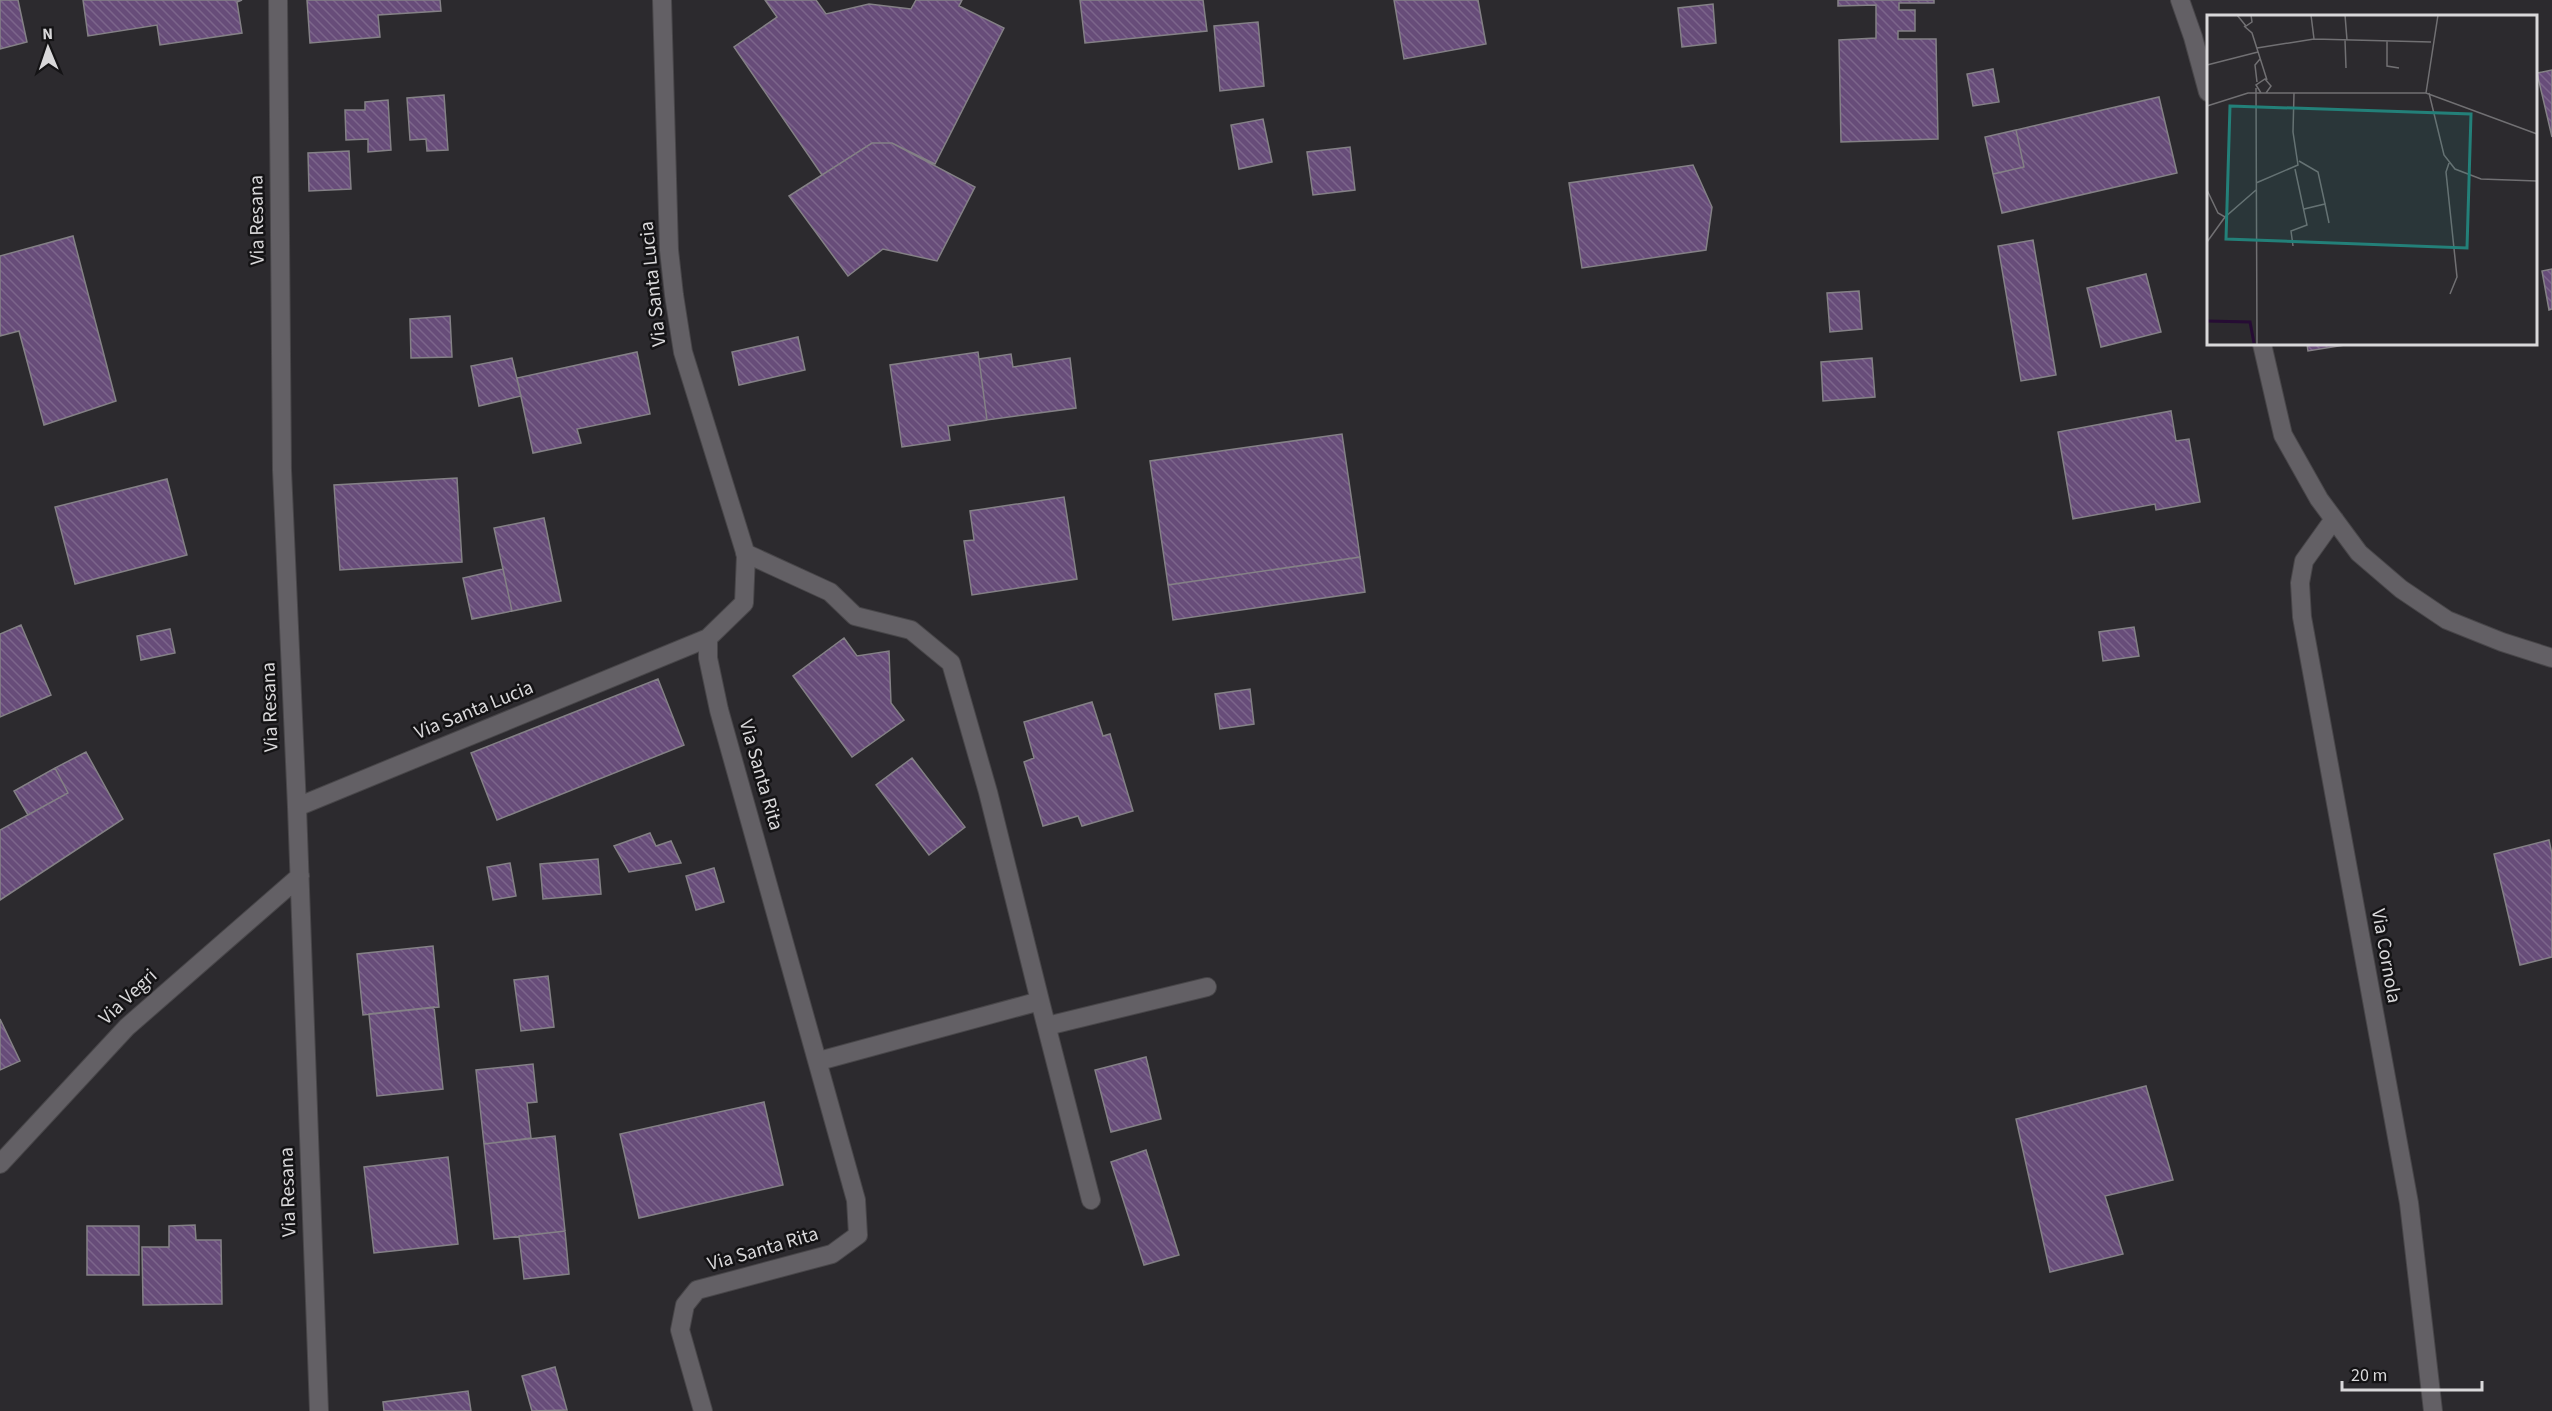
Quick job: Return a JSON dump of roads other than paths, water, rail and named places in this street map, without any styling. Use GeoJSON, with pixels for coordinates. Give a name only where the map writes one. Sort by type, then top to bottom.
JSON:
{"type":"FeatureCollection","features":[{"type":"Feature","properties":{"kind":"street","name":"Via Resana"},"geometry":{"type":"LineString","coordinates":[[278,0],[282,470],[300,876],[319,1411]]}},
{"type":"Feature","properties":{"kind":"street","name":"Via Santa Lucia"},"geometry":{"type":"LineString","coordinates":[[297,807],[708,638],[744,603],[745,553],[683,352],[674,295],[669,250],[662,0]]}},
{"type":"Feature","properties":{"kind":"street"},"geometry":{"type":"LineString","coordinates":[[2180,0],[2207,88]]}},
{"type":"Feature","properties":{"kind":"street"},"geometry":{"type":"LineString","coordinates":[[2262,345],[2283,435],[2319,499],[2359,553],[2401,589],[2447,620],[2502,642],[2552,658]]}},
{"type":"Feature","properties":{"kind":"street","name":"Via Cornola"},"geometry":{"type":"LineString","coordinates":[[2334,519],[2304,561],[2300,584],[2302,617],[2409,1203],[2433,1411]]}},
{"type":"Feature","properties":{"kind":"street"},"geometry":{"type":"LineString","coordinates":[[745,553],[830,592],[855,616],[911,630],[951,663],[988,792],[1091,1200]]}},
{"type":"Feature","properties":{"kind":"street","name":"Via Santa Rita"},"geometry":{"type":"LineString","coordinates":[[703,1411],[680,1330],[685,1305],[697,1290],[832,1254],[858,1235],[856,1200],[719,710],[708,658],[708,638]]}},
{"type":"Feature","properties":{"kind":"street","name":"Via Vegri"},"geometry":{"type":"LineString","coordinates":[[0,1164],[127,1027],[300,876]]}},
{"type":"Feature","properties":{"kind":"street"},"geometry":{"type":"LineString","coordinates":[[1047,1026],[1208,987]]}},
{"type":"Feature","properties":{"kind":"street"},"geometry":{"type":"LineString","coordinates":[[819,1062],[1040,1001]]}}]}
